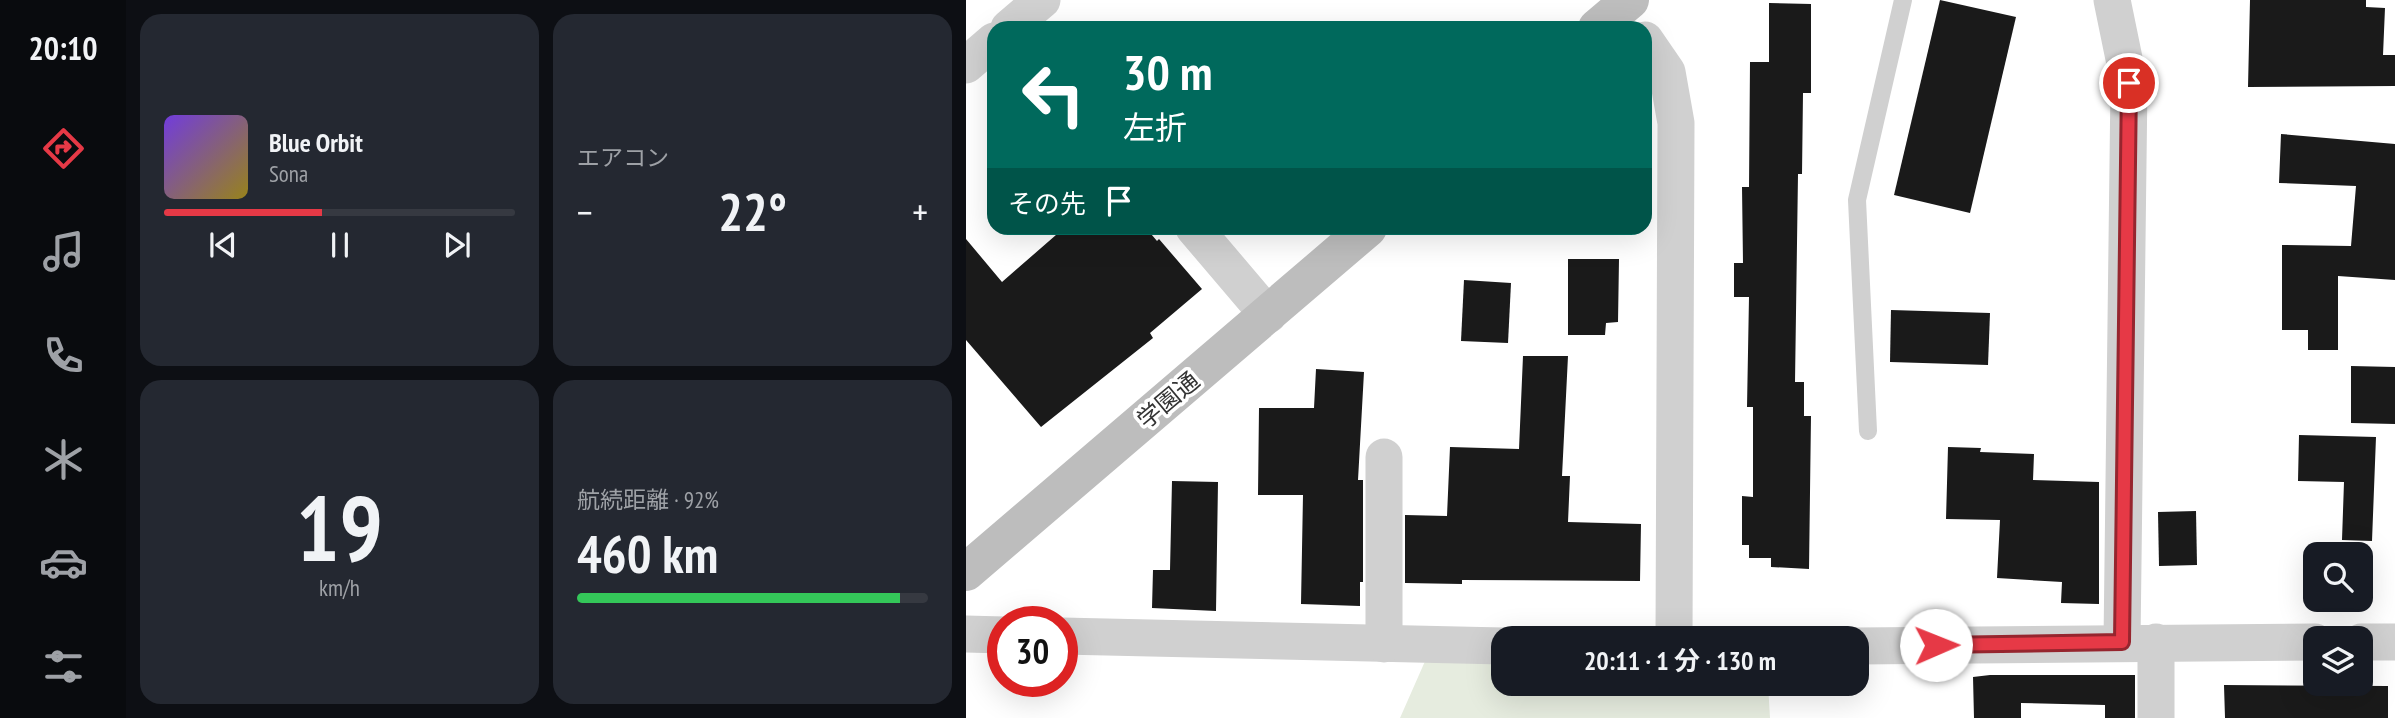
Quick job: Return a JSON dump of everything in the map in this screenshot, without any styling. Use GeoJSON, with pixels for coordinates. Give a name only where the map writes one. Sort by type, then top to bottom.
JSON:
{"type":"FeatureCollection","features":[{"type":"Feature","properties":{"kind":"street"},"geometry":{"type":"LineString","coordinates":[[2112,0],[2129,83],[2139,642],[2155,718]]}},
{"type":"Feature","properties":{"kind":"street"},"geometry":{"type":"LineString","coordinates":[[966,65],[987,45]]}},
{"type":"Feature","properties":{"kind":"street"},"geometry":{"type":"LineString","coordinates":[[1652,50],[1667,72],[1676,123],[1674,626]]}},
{"type":"Feature","properties":{"kind":"street"},"geometry":{"type":"LineString","coordinates":[[1200,235],[1268,315]]}},
{"type":"Feature","properties":{"kind":"street","name":"学園通"},"geometry":{"type":"LineString","coordinates":[[966,572],[1360,235]]}},
{"type":"Feature","properties":{"kind":"street"},"geometry":{"type":"LineString","coordinates":[[1384,457],[1384,644]]}},
{"type":"Feature","properties":{"kind":"street"},"geometry":{"type":"LineString","coordinates":[[966,634],[987,635]]}},
{"type":"Feature","properties":{"kind":"street"},"geometry":{"type":"LineString","coordinates":[[1078,636],[1491,646]]}},
{"type":"Feature","properties":{"kind":"street"},"geometry":{"type":"LineString","coordinates":[[1869,646],[2303,642]]}},
{"type":"Feature","properties":{"kind":"street"},"geometry":{"type":"LineString","coordinates":[[2373,642],[2395,642]]}},
{"type":"Feature","properties":{"kind":"lane"},"geometry":{"type":"LineString","coordinates":[[1868,430],[1857,200],[1903,0]]}},
{"type":"Feature","properties":{"kind":"shaded area"},"geometry":{"type":"Polygon","coordinates":[[[1426,659],[1491,663],[1491,696],[1769,696],[1770,718],[1400,718],[1426,659]]]}},
{"type":"Feature","properties":{"kind":"building"},"geometry":{"type":"Polygon","coordinates":[[[1940,0],[2016,17],[1970,213],[1894,195],[1940,0]]]}},
{"type":"Feature","properties":{"kind":"building"},"geometry":{"type":"Polygon","coordinates":[[[2250,0],[2366,0],[2366,7],[2385,8],[2383,55],[2395,55],[2395,86],[2248,87],[2250,0]]]}},
{"type":"Feature","properties":{"kind":"building"},"geometry":{"type":"Polygon","coordinates":[[[1769,3],[1811,4],[1811,93],[1803,93],[1802,174],[1798,174],[1795,382],[1804,382],[1804,416],[1811,416],[1809,569],[1771,567],[1771,558],[1749,558],[1749,545],[1742,545],[1742,496],[1753,497],[1753,407],[1747,407],[1749,297],[1734,297],[1734,263],[1743,263],[1742,187],[1749,187],[1750,62],[1769,62],[1769,3]]]}},
{"type":"Feature","properties":{"kind":"building"},"geometry":{"type":"Polygon","coordinates":[[[2281,134],[2395,144],[2395,280],[2338,276],[2338,350],[2308,350],[2308,330],[2282,330],[2282,245],[2351,246],[2356,186],[2279,183],[2281,134]]]}},
{"type":"Feature","properties":{"kind":"building"},"geometry":{"type":"Polygon","coordinates":[[[1056,235],[1152,235],[1157,241],[1159,239],[1202,289],[1150,333],[1153,338],[1041,427],[966,340],[966,239],[1002,282],[1056,235]]]}},
{"type":"Feature","properties":{"kind":"building"},"geometry":{"type":"Polygon","coordinates":[[[1568,259],[1619,259],[1618,322],[1606,323],[1605,335],[1568,335],[1568,259]]]}},
{"type":"Feature","properties":{"kind":"building"},"geometry":{"type":"Polygon","coordinates":[[[1464,280],[1511,283],[1508,343],[1461,341],[1464,280]]]}},
{"type":"Feature","properties":{"kind":"building"},"geometry":{"type":"Polygon","coordinates":[[[1891,310],[1990,313],[1988,365],[1890,362],[1891,310]]]}},
{"type":"Feature","properties":{"kind":"building"},"geometry":{"type":"Polygon","coordinates":[[[1523,356],[1568,356],[1562,476],[1570,476],[1568,522],[1641,524],[1640,581],[1462,580],[1462,584],[1405,583],[1405,515],[1447,516],[1450,447],[1519,449],[1523,356]]]}},
{"type":"Feature","properties":{"kind":"building"},"geometry":{"type":"Polygon","coordinates":[[[2351,366],[2395,367],[2395,424],[2351,423],[2351,366]]]}},
{"type":"Feature","properties":{"kind":"building"},"geometry":{"type":"Polygon","coordinates":[[[1316,369],[1364,372],[1358,480],[1363,480],[1363,582],[1360,582],[1360,606],[1301,604],[1303,495],[1258,495],[1259,408],[1314,408],[1316,369]]]}},
{"type":"Feature","properties":{"kind":"building"},"geometry":{"type":"Polygon","coordinates":[[[2299,435],[2376,437],[2372,541],[2342,540],[2344,482],[2298,481],[2299,435]]]}},
{"type":"Feature","properties":{"kind":"building"},"geometry":{"type":"Polygon","coordinates":[[[1948,447],[1981,448],[1980,452],[2034,454],[2033,480],[2099,482],[2099,604],[2061,603],[2062,582],[1997,578],[2000,520],[1946,519],[1948,447]]]}},
{"type":"Feature","properties":{"kind":"building"},"geometry":{"type":"Polygon","coordinates":[[[1172,481],[1218,482],[1216,611],[1152,608],[1153,570],[1170,570],[1172,481]]]}},
{"type":"Feature","properties":{"kind":"building"},"geometry":{"type":"Polygon","coordinates":[[[2196,511],[2197,565],[2159,566],[2158,512],[2196,511]]]}},
{"type":"Feature","properties":{"kind":"building"},"geometry":{"type":"Polygon","coordinates":[[[2135,675],[2135,718],[2105,718],[2105,705],[2021,703],[2021,718],[1974,718],[1973,677],[2135,675]]]}},
{"type":"Feature","properties":{"kind":"building"},"geometry":{"type":"Polygon","coordinates":[[[2224,685],[2303,685],[2303,696],[2373,696],[2373,686],[2388,686],[2388,718],[2225,718],[2224,685]]]}},
{"type":"Feature","properties":{"kind":"route"},"geometry":{"type":"LineString","coordinates":[[1936,645],[2122,642],[2129,83]]}}]}
